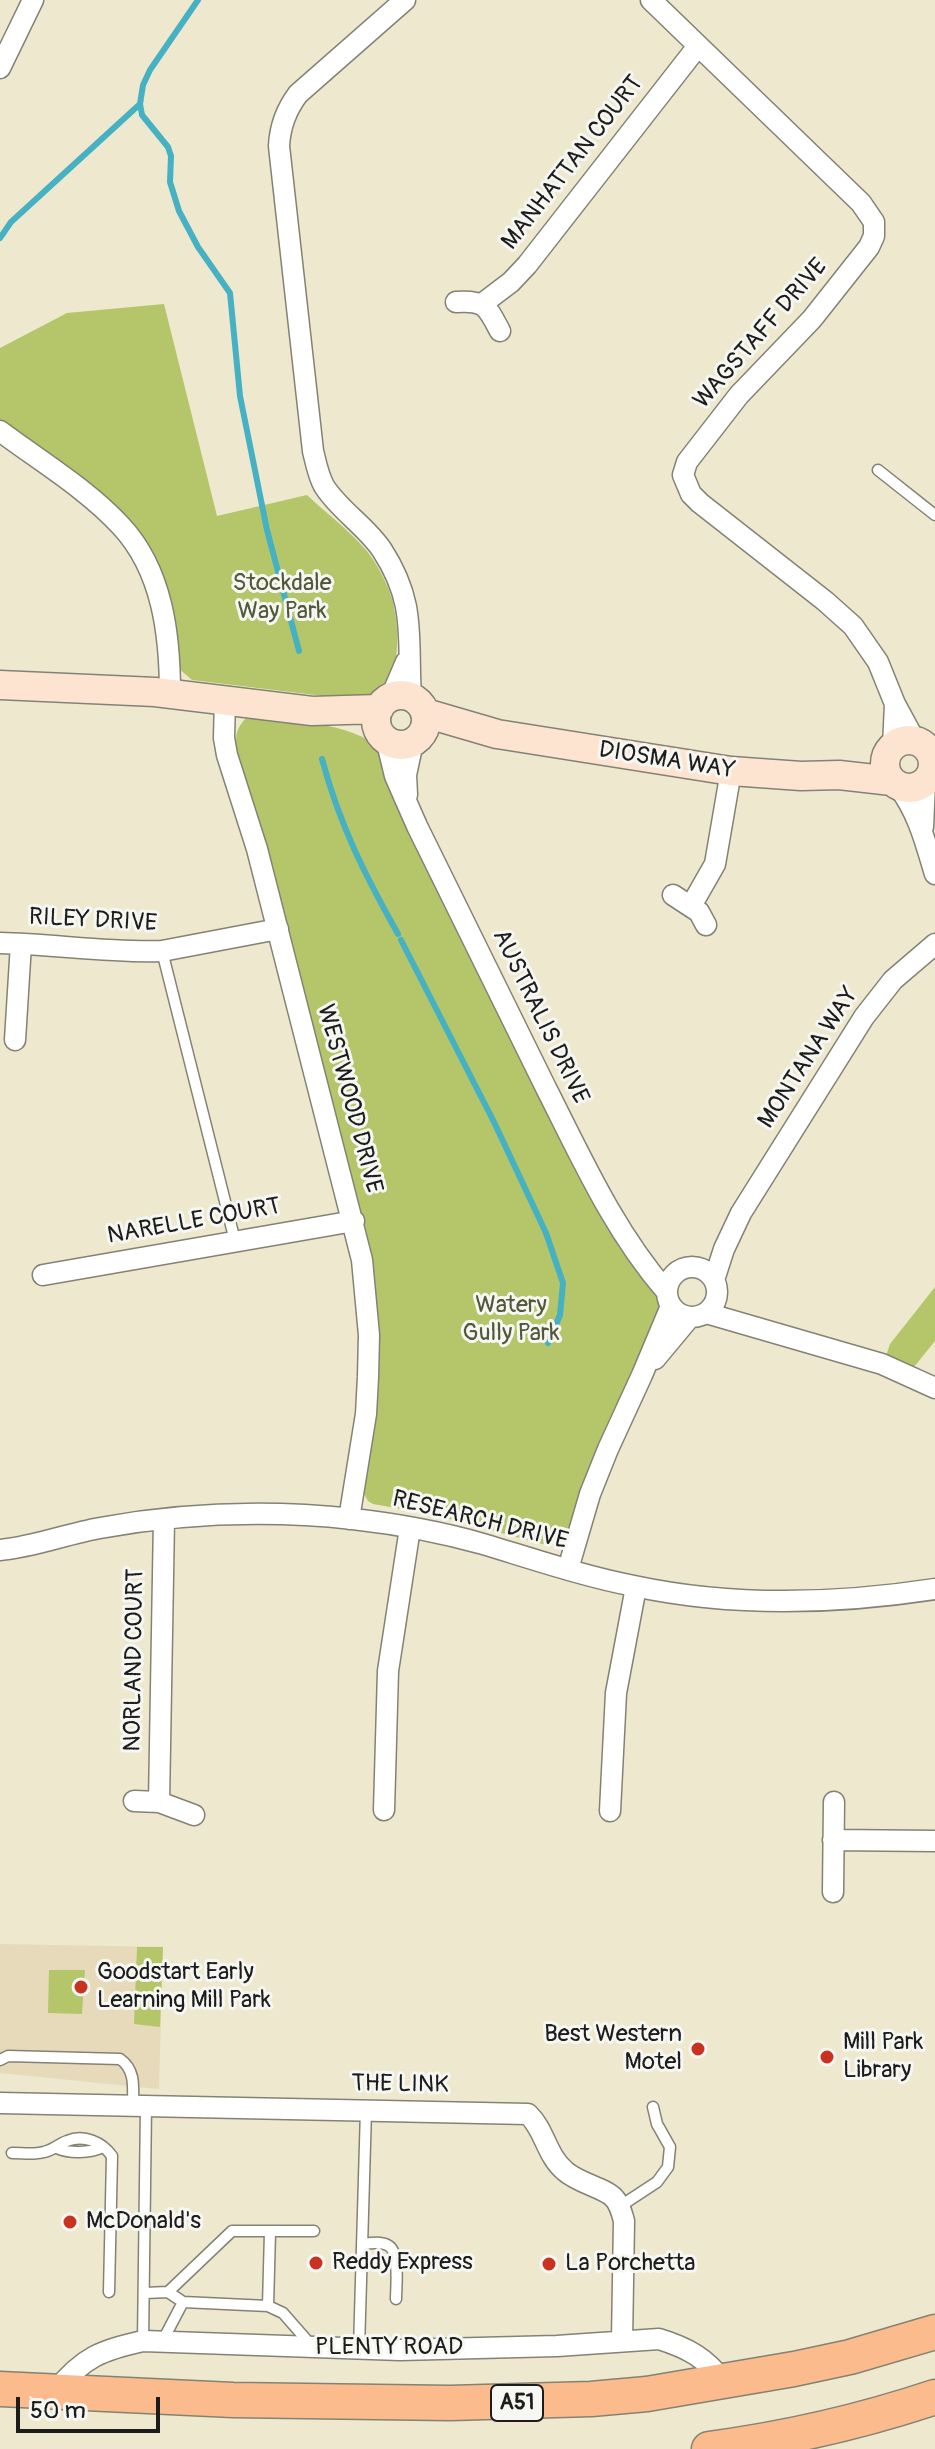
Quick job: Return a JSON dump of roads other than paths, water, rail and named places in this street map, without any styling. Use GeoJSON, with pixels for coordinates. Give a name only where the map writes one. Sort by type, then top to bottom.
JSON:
{"type":"FeatureCollection","features":[{"type":"Feature","properties":{"kind":"highway","name":"A51"},"geometry":{"type":"LineString","coordinates":[[0,2389],[233,2400],[522,2403],[647,2394],[724,2382],[836,2360],[927,2332]]}},
{"type":"Feature","properties":{"kind":"highway"},"geometry":{"type":"LineString","coordinates":[[709,2449],[806,2431],[932,2400]]}},
{"type":"Feature","properties":{"kind":"street"},"geometry":{"type":"LineString","coordinates":[[0,68],[33,0]]}},
{"type":"Feature","properties":{"kind":"street"},"geometry":{"type":"LineString","coordinates":[[401,721],[408,658],[409,618],[405,597],[381,549],[366,529],[325,488],[313,451],[279,146],[282,123],[298,94],[405,0]]}},
{"type":"Feature","properties":{"kind":"street","name":"WAGSTAFF DRIVE"},"geometry":{"type":"LineString","coordinates":[[651,0],[871,214],[875,228],[869,247],[826,303],[739,395],[684,469],[685,482],[700,503],[853,626],[878,662],[914,764]]}},
{"type":"Feature","properties":{"kind":"street","name":"MANHATTAN COURT"},"geometry":{"type":"LineString","coordinates":[[482,304],[527,265],[698,46]]}},
{"type":"Feature","properties":{"kind":"street"},"geometry":{"type":"LineString","coordinates":[[456,302],[482,304],[493,315],[500,331]]}},
{"type":"Feature","properties":{"kind":"street"},"geometry":{"type":"LineString","coordinates":[[0,431],[90,498],[123,528],[136,546],[157,587],[164,616],[170,667],[162,693]]}},
{"type":"Feature","properties":{"kind":"street","name":"DIOSMA WAY"},"geometry":{"type":"LineString","coordinates":[[0,685],[162,693],[225,700],[497,734],[731,771],[801,776],[839,775],[914,764]]}},
{"type":"Feature","properties":{"kind":"street","name":"WESTWOOD DRIVE"},"geometry":{"type":"LineString","coordinates":[[225,700],[227,755],[257,849],[362,1260],[367,1297],[368,1377],[366,1414],[349,1519]]}},
{"type":"Feature","properties":{"kind":"street","name":"AUSTRALIS DRIVE"},"geometry":{"type":"LineString","coordinates":[[401,721],[395,776],[407,803],[610,1214],[669,1299]]}},
{"type":"Feature","properties":{"kind":"street"},"geometry":{"type":"LineString","coordinates":[[914,764],[923,831],[935,874]]}},
{"type":"Feature","properties":{"kind":"street"},"geometry":{"type":"LineString","coordinates":[[706,925],[699,912],[682,901],[715,864],[731,771]]}},
{"type":"Feature","properties":{"kind":"street","name":"RILEY DRIVE"},"geometry":{"type":"LineString","coordinates":[[0,943],[162,951],[278,929]]}},
{"type":"Feature","properties":{"kind":"street"},"geometry":{"type":"LineString","coordinates":[[15,1040],[21,944]]}},
{"type":"Feature","properties":{"kind":"street","name":"MONTANA WAY"},"geometry":{"type":"LineString","coordinates":[[716,1286],[724,1249],[741,1213],[872,1005],[893,980],[935,944]]}},
{"type":"Feature","properties":{"kind":"street","name":"MONTANA WAY"},"geometry":{"type":"LineString","coordinates":[[687,1268],[741,1213]]}},
{"type":"Feature","properties":{"kind":"street","name":"NARELLE COURT"},"geometry":{"type":"LineString","coordinates":[[43,1275],[354,1221]]}},
{"type":"Feature","properties":{"kind":"street"},"geometry":{"type":"LineString","coordinates":[[635,1250],[663,1264],[706,1270],[716,1286],[758,1327]]}},
{"type":"Feature","properties":{"kind":"street"},"geometry":{"type":"LineString","coordinates":[[568,1569],[595,1482],[642,1375],[669,1299],[670,1278],[687,1268]]}},
{"type":"Feature","properties":{"kind":"street"},"geometry":{"type":"LineString","coordinates":[[642,1375],[698,1315],[714,1304],[716,1286]]}},
{"type":"Feature","properties":{"kind":"street"},"geometry":{"type":"LineString","coordinates":[[669,1299],[679,1314],[758,1327],[882,1364],[935,1388]]}},
{"type":"Feature","properties":{"kind":"street","name":"RESEARCH DRIVE"},"geometry":{"type":"LineString","coordinates":[[4,1552],[99,1528],[164,1519],[261,1513],[349,1519],[410,1528],[481,1544],[636,1587],[726,1598],[861,1598],[935,1589]]}},
{"type":"Feature","properties":{"kind":"street","name":"NORLAND COURT"},"geometry":{"type":"LineString","coordinates":[[159,1802],[164,1519]]}},
{"type":"Feature","properties":{"kind":"street"},"geometry":{"type":"LineString","coordinates":[[384,1810],[388,1671],[410,1528]]}},
{"type":"Feature","properties":{"kind":"street"},"geometry":{"type":"LineString","coordinates":[[610,1811],[616,1693],[636,1587]]}},
{"type":"Feature","properties":{"kind":"street"},"geometry":{"type":"LineString","coordinates":[[134,1801],[159,1802],[194,1815]]}},
{"type":"Feature","properties":{"kind":"street"},"geometry":{"type":"LineString","coordinates":[[833,1892],[834,1802]]}},
{"type":"Feature","properties":{"kind":"street"},"geometry":{"type":"LineString","coordinates":[[833,1840],[935,1841]]}},
{"type":"Feature","properties":{"kind":"street","name":"THE LINK"},"geometry":{"type":"LineString","coordinates":[[0,2103],[528,2114],[537,2123],[558,2165],[582,2183],[614,2198],[619,2207]]}},
{"type":"Feature","properties":{"kind":"street"},"geometry":{"type":"LineString","coordinates":[[619,2207],[624,2221],[622,2341]]}},
{"type":"Feature","properties":{"kind":"street","name":"PLENTY ROAD"},"geometry":{"type":"LineString","coordinates":[[56,2391],[71,2371],[89,2358],[116,2346],[152,2342],[359,2349],[486,2348],[659,2339],[675,2344],[711,2365],[724,2382]]}},
{"type":"Feature","properties":{"kind":"lane"},"geometry":{"type":"LineString","coordinates":[[878,470],[935,515]]}},
{"type":"Feature","properties":{"kind":"lane"},"geometry":{"type":"LineString","coordinates":[[162,951],[235,1241]]}},
{"type":"Feature","properties":{"kind":"lane"},"geometry":{"type":"LineString","coordinates":[[0,2060],[8,2056],[120,2059],[131,2071],[140,2106],[145,2293],[152,2342]]}},
{"type":"Feature","properties":{"kind":"lane"},"geometry":{"type":"LineString","coordinates":[[619,2207],[657,2182],[668,2167],[670,2147],[657,2124],[653,2107]]}},
{"type":"Feature","properties":{"kind":"lane"},"geometry":{"type":"LineString","coordinates":[[359,2349],[366,2110]]}},
{"type":"Feature","properties":{"kind":"lane"},"geometry":{"type":"LineString","coordinates":[[12,2153],[35,2154],[57,2148],[88,2151],[103,2147],[112,2156],[109,2292]]}},
{"type":"Feature","properties":{"kind":"lane"},"geometry":{"type":"LineString","coordinates":[[168,2292],[232,2231],[314,2231]]}},
{"type":"Feature","properties":{"kind":"lane"},"geometry":{"type":"LineString","coordinates":[[268,2306],[270,2232]]}},
{"type":"Feature","properties":{"kind":"lane"},"geometry":{"type":"LineString","coordinates":[[362,2244],[389,2245],[393,2251],[396,2299]]}},
{"type":"Feature","properties":{"kind":"lane"},"geometry":{"type":"LineString","coordinates":[[145,2293],[168,2292],[183,2302],[268,2306],[283,2313],[314,2347]]}},
{"type":"Feature","properties":{"kind":"lane"},"geometry":{"type":"LineString","coordinates":[[152,2342],[183,2302]]}},
{"type":"Feature","properties":{"kind":"waterway"},"geometry":{"type":"LineString","coordinates":[[198,0],[150,70],[143,85],[140,104],[142,115],[168,147],[171,156],[170,182],[179,211],[198,247],[230,293],[240,396],[267,530],[299,651]]}},
{"type":"Feature","properties":{"kind":"waterway"},"geometry":{"type":"LineString","coordinates":[[0,238],[11,222],[140,104]]}},
{"type":"Feature","properties":{"kind":"waterway"},"geometry":{"type":"LineString","coordinates":[[322,759],[354,850],[398,934]]}},
{"type":"Feature","properties":{"kind":"waterway"},"geometry":{"type":"LineString","coordinates":[[401,940],[494,1122],[546,1233],[563,1283],[560,1315],[548,1343]]}},
{"type":"Feature","properties":{"kind":"place","name":"Goodstart Early Learning Mill Park"},"geometry":{"type":"Point","coordinates":[81,1987]}},
{"type":"Feature","properties":{"kind":"place","name":"Best Western Motel"},"geometry":{"type":"Point","coordinates":[698,2049]}},
{"type":"Feature","properties":{"kind":"place","name":"Mill Park Library"},"geometry":{"type":"Point","coordinates":[827,2057]}},
{"type":"Feature","properties":{"kind":"place","name":"McDonald's"},"geometry":{"type":"Point","coordinates":[70,2222]}},
{"type":"Feature","properties":{"kind":"place","name":"Reddy Express"},"geometry":{"type":"Point","coordinates":[316,2263]}},
{"type":"Feature","properties":{"kind":"place","name":"La Porchetta"},"geometry":{"type":"Point","coordinates":[549,2264]}},
{"type":"Feature","properties":{"kind":"park label","name":"Stockdale Way Park"},"geometry":{"type":"Point","coordinates":[282,598]}},
{"type":"Feature","properties":{"kind":"park label","name":"Watery Gully Park"},"geometry":{"type":"Point","coordinates":[511,1320]}}]}
